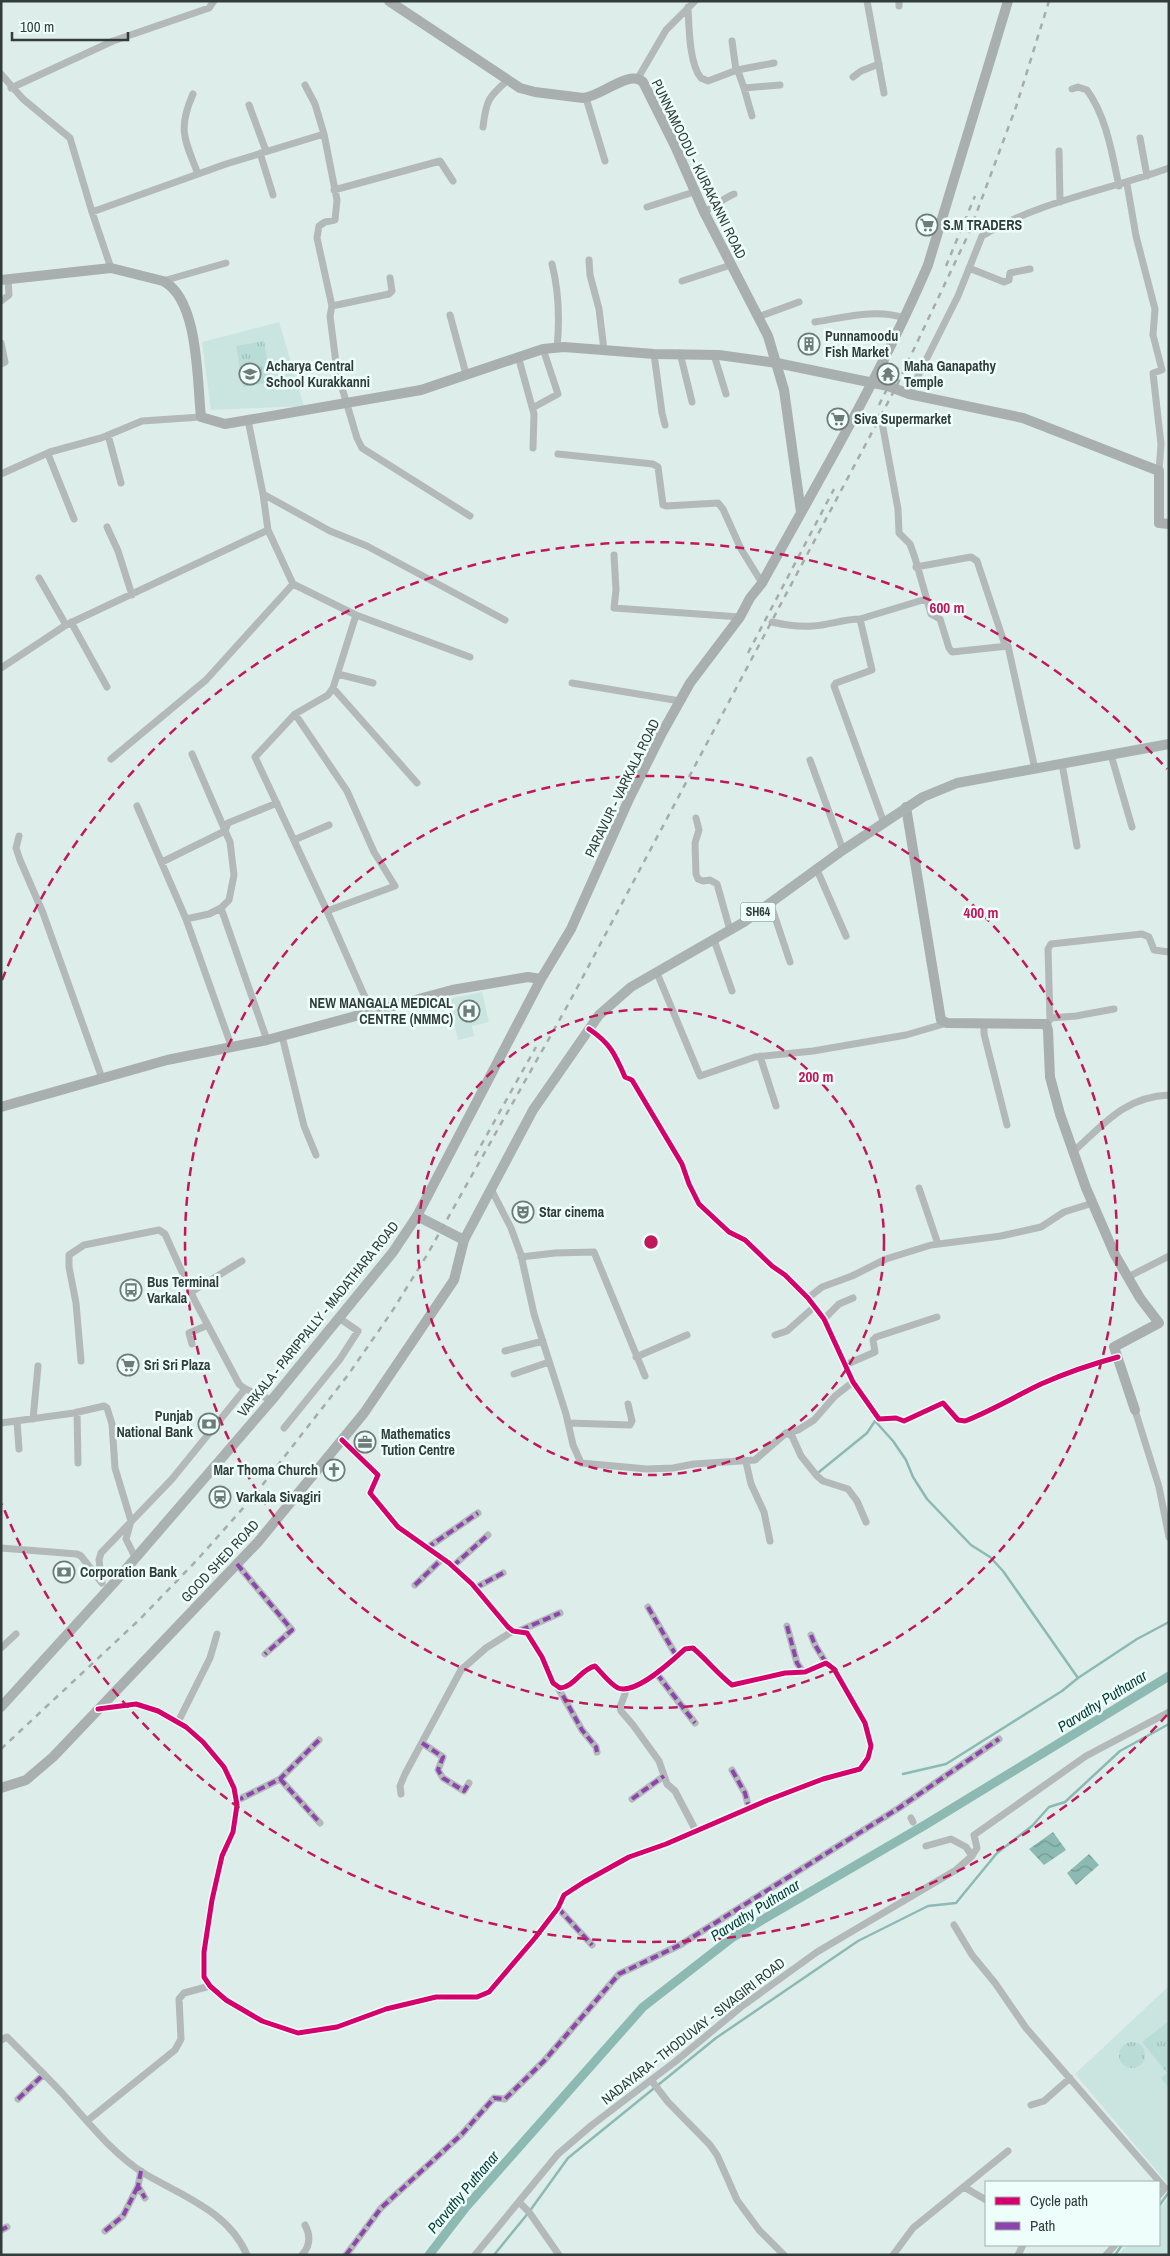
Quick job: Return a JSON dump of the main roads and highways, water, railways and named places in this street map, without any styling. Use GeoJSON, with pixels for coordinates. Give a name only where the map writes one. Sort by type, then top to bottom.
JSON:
{"type":"FeatureCollection","features":[{"type":"Feature","properties":{"kind":"main road","name":"PUNNAMOODU - KURAKANNI ROAD"},"geometry":{"type":"LineString","coordinates":[[389,1],[520,88],[535,92],[586,98],[630,78],[638,78],[643,82],[653,99],[694,192],[768,336],[784,390],[801,512]]}},
{"type":"Feature","properties":{"kind":"main road","name":"PARAVUR - VARKALA ROAD"},"geometry":{"type":"LineString","coordinates":[[417,1216],[541,979],[571,929],[629,799],[680,701],[690,683],[740,617],[750,598],[762,583],[871,384],[904,318],[928,265],[1008,1]]}},
{"type":"Feature","properties":{"kind":"main road"},"geometry":{"type":"LineString","coordinates":[[5,280],[111,268],[163,281],[176,290],[193,335],[201,417],[224,424],[421,390],[543,349],[714,355],[777,363],[888,386],[909,394],[1023,418],[1159,471],[1159,523],[1169,524]]}},
{"type":"Feature","properties":{"kind":"main road","name":"SH64"},"geometry":{"type":"LineString","coordinates":[[464,1240],[533,1110],[599,1015],[631,987],[730,930],[906,807],[957,782],[1169,744]]}},
{"type":"Feature","properties":{"kind":"main road"},"geometry":{"type":"LineString","coordinates":[[906,807],[941,1020],[947,1024],[984,1025],[1048,1021],[1050,1077],[1073,1152],[1115,1255],[1159,1323],[1114,1347],[1135,1410]]}},
{"type":"Feature","properties":{"kind":"main road"},"geometry":{"type":"LineString","coordinates":[[1,1107],[167,1060],[267,1040],[452,990],[528,977],[541,979]]}},
{"type":"Feature","properties":{"kind":"main road","name":"VARKALA - PARIPPALLY - MADATHARA ROAD"},"geometry":{"type":"LineString","coordinates":[[3,1702],[105,1586],[135,1557],[272,1401],[393,1252],[417,1216],[464,1240]]}},
{"type":"Feature","properties":{"kind":"main road","name":"GOOD SHED ROAD"},"geometry":{"type":"LineString","coordinates":[[1,1788],[26,1780],[53,1757],[258,1542],[364,1413],[454,1280],[464,1240]]}},
{"type":"Feature","properties":{"kind":"water"},"geometry":{"type":"Polygon","coordinates":[[[1053,1832],[1066,1850],[1044,1865],[1029,1849],[1053,1832]]]}},
{"type":"Feature","properties":{"kind":"water"},"geometry":{"type":"Polygon","coordinates":[[[1089,1854],[1099,1865],[1076,1885],[1067,1873],[1089,1854]]]}},
{"type":"Feature","properties":{"kind":"waterway"},"geometry":{"type":"LineString","coordinates":[[819,1472],[867,1433],[875,1421],[893,1441],[906,1460],[913,1477],[927,1499],[971,1545],[990,1557],[1003,1571],[1078,1678],[1137,1639],[1169,1622]]}},
{"type":"Feature","properties":{"kind":"waterway","name":"Parvathy Puthanar"},"geometry":{"type":"LineString","coordinates":[[429,2255],[466,2207],[643,2007],[733,1937],[925,1825],[1169,1676]]}},
{"type":"Feature","properties":{"kind":"waterway"},"geometry":{"type":"LineString","coordinates":[[903,1774],[946,1764],[1062,1691],[1078,1678]]}},
{"type":"Feature","properties":{"kind":"waterway"},"geometry":{"type":"LineString","coordinates":[[494,2255],[529,2212],[568,2158],[716,2038],[858,1941],[928,1906],[956,1903],[997,1853],[1032,1826],[1049,1807],[1065,1802],[1120,1751],[1169,1724]]}},
{"type":"Feature","properties":{"kind":"waterway"},"geometry":{"type":"LineString","coordinates":[[1160,2205],[1169,2192]]}},
{"type":"Feature","properties":{"kind":"waterway"},"geometry":{"type":"LineString","coordinates":[[1115,2255],[1121,2246]]}},
{"type":"Feature","properties":{"kind":"railway"},"geometry":{"type":"LineString","coordinates":[[1,1749],[139,1620],[197,1560],[253,1497],[348,1375],[391,1313],[427,1255],[569,1003],[895,389],[969,233],[1016,107],[1049,1]]}},
{"type":"Feature","properties":{"kind":"railway"},"geometry":{"type":"LineString","coordinates":[[946,266],[975,196]]}},
{"type":"Feature","properties":{"kind":"railway"},"geometry":{"type":"LineString","coordinates":[[879,405],[900,363]]}},
{"type":"Feature","properties":{"kind":"railway"},"geometry":{"type":"LineString","coordinates":[[748,653],[834,489]]}},
{"type":"Feature","properties":{"kind":"railway"},"geometry":{"type":"LineString","coordinates":[[475,1156],[536,1047]]}},
{"type":"Feature","properties":{"kind":"place","name":"S.M TRADERS"},"geometry":{"type":"Point","coordinates":[927,225]}},
{"type":"Feature","properties":{"kind":"place","name":"Punnamoodu Fish Market"},"geometry":{"type":"Point","coordinates":[809,344]}},
{"type":"Feature","properties":{"kind":"place","name":"Acharya Central School Kurakkanni"},"geometry":{"type":"Point","coordinates":[250,374]}},
{"type":"Feature","properties":{"kind":"place","name":"Maha Ganapathy Temple"},"geometry":{"type":"Point","coordinates":[888,374]}},
{"type":"Feature","properties":{"kind":"place","name":"Siva Supermarket"},"geometry":{"type":"Point","coordinates":[838,419]}},
{"type":"Feature","properties":{"kind":"place","name":"NEW MANGALA MEDICAL CENTRE (NMMC)"},"geometry":{"type":"Point","coordinates":[469,1011]}},
{"type":"Feature","properties":{"kind":"place","name":"Star cinema"},"geometry":{"type":"Point","coordinates":[523,1212]}},
{"type":"Feature","properties":{"kind":"place","name":"Bus Terminal Varkala"},"geometry":{"type":"Point","coordinates":[131,1290]}},
{"type":"Feature","properties":{"kind":"place","name":"Sri Sri Plaza"},"geometry":{"type":"Point","coordinates":[128,1365]}},
{"type":"Feature","properties":{"kind":"place","name":"Punjab National Bank"},"geometry":{"type":"Point","coordinates":[209,1424]}},
{"type":"Feature","properties":{"kind":"place","name":"Mathematics Tution Centre"},"geometry":{"type":"Point","coordinates":[365,1442]}},
{"type":"Feature","properties":{"kind":"place","name":"Mar Thoma Church"},"geometry":{"type":"Point","coordinates":[334,1470]}},
{"type":"Feature","properties":{"kind":"place","name":"Varkala Sivagiri"},"geometry":{"type":"Point","coordinates":[220,1497]}},
{"type":"Feature","properties":{"kind":"place","name":"Corporation Bank"},"geometry":{"type":"Point","coordinates":[64,1572]}}]}
